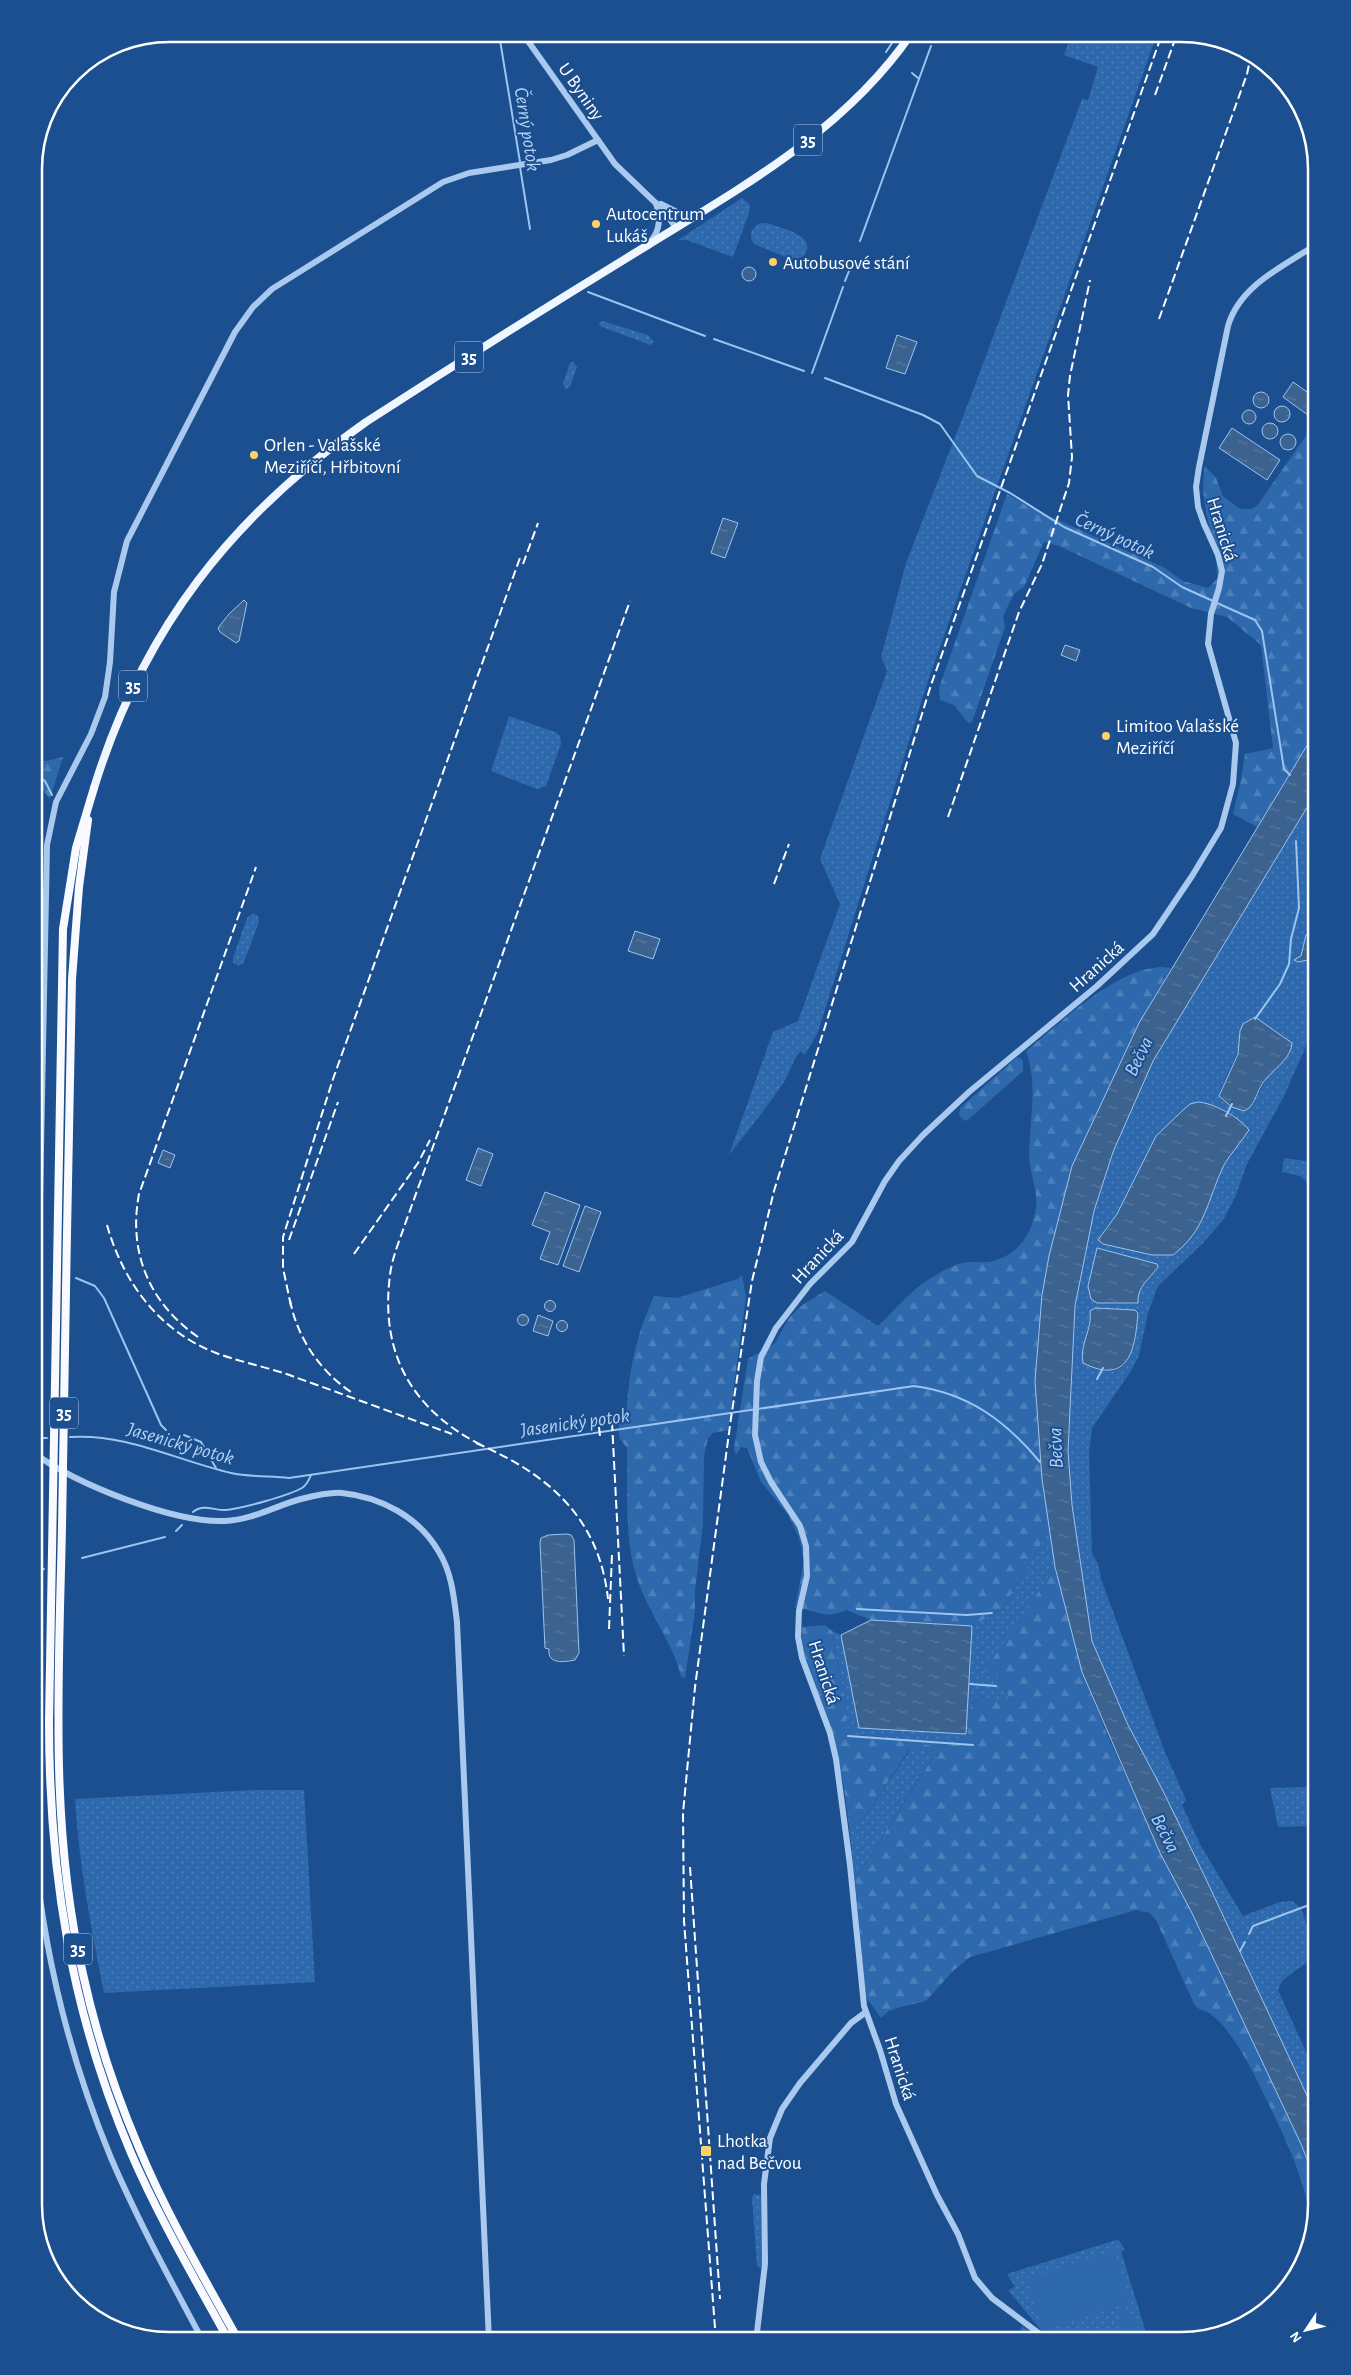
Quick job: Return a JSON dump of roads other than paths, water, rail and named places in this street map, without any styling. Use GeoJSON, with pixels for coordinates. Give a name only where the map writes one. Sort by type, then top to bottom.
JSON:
{"type":"FeatureCollection","features":[{"type":"Feature","properties":{"kind":"highway","name":"35"},"geometry":{"type":"LineString","coordinates":[[94,788],[72,863],[63,929],[49,1721],[52,1831],[64,1928],[84,2017],[98,2066],[114,2112],[149,2193],[223,2332]]}},
{"type":"Feature","properties":{"kind":"highway","name":"35"},"geometry":{"type":"LineString","coordinates":[[94,788],[81,863],[72,979],[59,1721],[61,1831],[66,1880],[82,1972],[107,2064],[130,2125],[158,2190],[234,2332]]}},
{"type":"Feature","properties":{"kind":"main road","name":"35"},"geometry":{"type":"LineString","coordinates":[[94,788],[110,739],[126,699],[157,641],[210,565],[263,505],[304,468],[366,422],[776,164],[824,128],[867,87],[904,43]]}},
{"type":"Feature","properties":{"kind":"street","name":"U Byniny"},"geometry":{"type":"LineString","coordinates":[[529,43],[598,140],[627,176],[656,202]]}},
{"type":"Feature","properties":{"kind":"street"},"geometry":{"type":"LineString","coordinates":[[43,1049],[46,857],[50,824],[59,795],[91,734],[105,697],[110,662],[114,592],[122,556],[141,511],[236,332],[259,300],[280,282],[443,182],[469,173],[521,165],[567,155],[598,140]]}},
{"type":"Feature","properties":{"kind":"street"},"geometry":{"type":"LineString","coordinates":[[656,202],[677,212],[697,214]]}},
{"type":"Feature","properties":{"kind":"street"},"geometry":{"type":"LineString","coordinates":[[656,202],[676,228]]}},
{"type":"Feature","properties":{"kind":"street"},"geometry":{"type":"LineString","coordinates":[[648,245],[658,234],[659,213],[656,202]]}},
{"type":"Feature","properties":{"kind":"street","name":"Hranická"},"geometry":{"type":"LineString","coordinates":[[1037,2332],[992,2298],[974,2278],[958,2234],[942,2204],[896,2104],[880,2050],[862,2000],[850,1865],[836,1760],[830,1733],[802,1658],[798,1637],[799,1611],[808,1568],[806,1546],[800,1526],[771,1482],[761,1462],[756,1440],[759,1367],[771,1337],[802,1293],[839,1257],[857,1235],[885,1181],[899,1161],[922,1135],[969,1092],[1097,986],[1148,939],[1181,894],[1217,834],[1231,799],[1236,752],[1233,728],[1209,651],[1208,626],[1222,577],[1220,561],[1201,515],[1196,487],[1230,318],[1236,305],[1250,289],[1308,250]]}},
{"type":"Feature","properties":{"kind":"street"},"geometry":{"type":"LineString","coordinates":[[42,1458],[62,1471],[94,1486],[188,1519],[211,1521],[247,1518],[301,1499],[341,1493],[382,1502],[400,1512],[428,1537],[439,1552],[453,1590],[457,1622],[489,2332]]}},
{"type":"Feature","properties":{"kind":"street"},"geometry":{"type":"LineString","coordinates":[[42,1905],[49,1953],[64,2018],[83,2082],[122,2182],[197,2332]]}},
{"type":"Feature","properties":{"kind":"street"},"geometry":{"type":"LineString","coordinates":[[757,2332],[765,2264],[764,2184],[770,2138],[782,2109],[800,2083],[847,2026],[866,2012]]}},
{"type":"Feature","properties":{"kind":"water"},"geometry":{"type":"Polygon","coordinates":[[[746,267],[752,267],[756,274],[752,281],[746,281],[742,277],[742,271],[746,267]]]}},
{"type":"Feature","properties":{"kind":"water"},"geometry":{"type":"Polygon","coordinates":[[[897,335],[917,342],[905,374],[886,368],[897,335]]]}},
{"type":"Feature","properties":{"kind":"water"},"geometry":{"type":"Polygon","coordinates":[[[1293,382],[1308,393],[1308,415],[1283,397],[1293,382]]]}},
{"type":"Feature","properties":{"kind":"water"},"geometry":{"type":"Polygon","coordinates":[[[1261,392],[1269,400],[1261,408],[1253,400],[1261,392]]]}},
{"type":"Feature","properties":{"kind":"water"},"geometry":{"type":"Polygon","coordinates":[[[1282,406],[1290,414],[1282,422],[1274,414],[1282,406]]]}},
{"type":"Feature","properties":{"kind":"water"},"geometry":{"type":"Polygon","coordinates":[[[1246,410],[1252,410],[1256,417],[1252,424],[1246,424],[1242,420],[1242,414],[1246,410]]]}},
{"type":"Feature","properties":{"kind":"water"},"geometry":{"type":"Polygon","coordinates":[[[1270,423],[1278,431],[1270,439],[1262,431],[1270,423]]]}},
{"type":"Feature","properties":{"kind":"water"},"geometry":{"type":"Polygon","coordinates":[[[1232,428],[1280,460],[1267,480],[1219,448],[1232,428]]]}},
{"type":"Feature","properties":{"kind":"water"},"geometry":{"type":"Polygon","coordinates":[[[1288,434],[1296,442],[1288,450],[1280,442],[1288,434]]]}},
{"type":"Feature","properties":{"kind":"water"},"geometry":{"type":"Polygon","coordinates":[[[723,518],[738,523],[725,558],[711,553],[723,518]]]}},
{"type":"Feature","properties":{"kind":"water"},"geometry":{"type":"Polygon","coordinates":[[[244,600],[247,603],[239,641],[236,643],[220,632],[218,628],[244,600]]]}},
{"type":"Feature","properties":{"kind":"water"},"geometry":{"type":"Polygon","coordinates":[[[1065,645],[1080,650],[1076,661],[1061,655],[1065,645]]]}},
{"type":"Feature","properties":{"kind":"water","name":"Bečva"},"geometry":{"type":"Polygon","coordinates":[[[1308,744],[1308,806],[1153,1061],[1113,1152],[1094,1211],[1075,1306],[1068,1451],[1072,1505],[1092,1641],[1128,1725],[1205,1877],[1308,2098],[1308,2162],[1191,1911],[1160,1853],[1082,1672],[1055,1567],[1042,1479],[1035,1381],[1042,1295],[1049,1256],[1072,1166],[1139,1023],[1308,744]]]}},
{"type":"Feature","properties":{"kind":"water"},"geometry":{"type":"Polygon","coordinates":[[[635,931],[660,939],[653,959],[628,951],[635,931]]]}},
{"type":"Feature","properties":{"kind":"water"},"geometry":{"type":"Polygon","coordinates":[[[1306,935],[1308,935],[1308,960],[1298,962],[1294,960],[1301,956],[1306,935]]]}},
{"type":"Feature","properties":{"kind":"water"},"geometry":{"type":"Polygon","coordinates":[[[1255,1017],[1292,1043],[1291,1049],[1284,1061],[1261,1086],[1252,1104],[1244,1111],[1232,1107],[1219,1096],[1238,1054],[1240,1031],[1243,1024],[1255,1017]]]}},
{"type":"Feature","properties":{"kind":"water"},"geometry":{"type":"Polygon","coordinates":[[[1198,1102],[1211,1105],[1226,1112],[1239,1120],[1249,1130],[1224,1165],[1199,1225],[1184,1245],[1173,1255],[1152,1255],[1103,1244],[1098,1240],[1117,1214],[1156,1136],[1190,1104],[1198,1102]]]}},
{"type":"Feature","properties":{"kind":"water"},"geometry":{"type":"Polygon","coordinates":[[[478,1148],[493,1154],[481,1186],[466,1180],[478,1148]]]}},
{"type":"Feature","properties":{"kind":"water"},"geometry":{"type":"Polygon","coordinates":[[[163,1150],[175,1155],[170,1168],[158,1163],[163,1150]]]}},
{"type":"Feature","properties":{"kind":"water"},"geometry":{"type":"Polygon","coordinates":[[[545,1192],[580,1205],[558,1265],[540,1259],[550,1232],[532,1225],[545,1192]]]}},
{"type":"Feature","properties":{"kind":"water"},"geometry":{"type":"Polygon","coordinates":[[[585,1206],[601,1212],[579,1272],[563,1266],[585,1206]]]}},
{"type":"Feature","properties":{"kind":"water"},"geometry":{"type":"Polygon","coordinates":[[[1097,1248],[1157,1264],[1158,1267],[1139,1292],[1138,1303],[1097,1303],[1091,1299],[1088,1286],[1097,1248]]]}},
{"type":"Feature","properties":{"kind":"water"},"geometry":{"type":"Polygon","coordinates":[[[550,1300],[556,1306],[550,1312],[544,1306],[550,1300]]]}},
{"type":"Feature","properties":{"kind":"water"},"geometry":{"type":"Polygon","coordinates":[[[1095,1308],[1135,1310],[1138,1313],[1135,1340],[1127,1360],[1120,1367],[1111,1370],[1098,1369],[1083,1363],[1082,1356],[1090,1324],[1090,1311],[1095,1308]]]}},
{"type":"Feature","properties":{"kind":"water"},"geometry":{"type":"Polygon","coordinates":[[[523,1314],[529,1320],[523,1326],[517,1320],[523,1314]]]}},
{"type":"Feature","properties":{"kind":"water"},"geometry":{"type":"Polygon","coordinates":[[[538,1315],[553,1321],[548,1336],[533,1331],[538,1315]]]}},
{"type":"Feature","properties":{"kind":"water"},"geometry":{"type":"Polygon","coordinates":[[[562,1320],[568,1326],[562,1332],[556,1326],[562,1320]]]}},
{"type":"Feature","properties":{"kind":"water"},"geometry":{"type":"Polygon","coordinates":[[[548,1535],[571,1535],[574,1540],[579,1653],[575,1660],[562,1662],[551,1658],[549,1649],[545,1648],[540,1542],[541,1538],[548,1535]]]}},
{"type":"Feature","properties":{"kind":"water"},"geometry":{"type":"Polygon","coordinates":[[[871,1620],[972,1626],[966,1734],[859,1728],[841,1635],[871,1620]]]}},
{"type":"Feature","properties":{"kind":"waterway","name":"Černý potok"},"geometry":{"type":"LineString","coordinates":[[500,43],[520,162]]}},
{"type":"Feature","properties":{"kind":"waterway"},"geometry":{"type":"LineString","coordinates":[[886,52],[892,43]]}},
{"type":"Feature","properties":{"kind":"waterway"},"geometry":{"type":"LineString","coordinates":[[860,241],[931,46]]}},
{"type":"Feature","properties":{"kind":"waterway"},"geometry":{"type":"LineString","coordinates":[[912,73],[918,78]]}},
{"type":"Feature","properties":{"kind":"waterway","name":"Černý potok"},"geometry":{"type":"LineString","coordinates":[[520,167],[530,229]]}},
{"type":"Feature","properties":{"kind":"waterway"},"geometry":{"type":"LineString","coordinates":[[845,281],[851,266]]}},
{"type":"Feature","properties":{"kind":"waterway"},"geometry":{"type":"LineString","coordinates":[[812,373],[843,287]]}},
{"type":"Feature","properties":{"kind":"waterway","name":"Černý potok"},"geometry":{"type":"LineString","coordinates":[[588,292],[705,336]]}},
{"type":"Feature","properties":{"kind":"waterway","name":"Černý potok"},"geometry":{"type":"LineString","coordinates":[[714,339],[804,371]]}},
{"type":"Feature","properties":{"kind":"waterway","name":"Černý potok"},"geometry":{"type":"LineString","coordinates":[[825,378],[923,415],[940,424],[977,476],[1010,493],[1064,527],[1153,567],[1182,587],[1213,601]]}},
{"type":"Feature","properties":{"kind":"waterway","name":"Černý potok"},"geometry":{"type":"LineString","coordinates":[[1217,603],[1255,620],[1262,631],[1284,769],[1290,775]]}},
{"type":"Feature","properties":{"kind":"waterway"},"geometry":{"type":"LineString","coordinates":[[43,780],[52,795]]}},
{"type":"Feature","properties":{"kind":"waterway"},"geometry":{"type":"LineString","coordinates":[[1255,1019],[1280,984],[1289,964],[1291,939],[1299,908],[1296,841]]}},
{"type":"Feature","properties":{"kind":"waterway"},"geometry":{"type":"LineString","coordinates":[[1226,1116],[1232,1104]]}},
{"type":"Feature","properties":{"kind":"waterway"},"geometry":{"type":"LineString","coordinates":[[76,1278],[95,1286],[104,1298],[161,1425],[166,1430]]}},
{"type":"Feature","properties":{"kind":"waterway"},"geometry":{"type":"LineString","coordinates":[[1097,1379],[1103,1368]]}},
{"type":"Feature","properties":{"kind":"waterway","name":"Jasenický potok"},"geometry":{"type":"LineString","coordinates":[[70,1437],[91,1437],[132,1443],[231,1473],[289,1478],[914,1386],[952,1395],[984,1411],[1014,1434],[1040,1462]]}},
{"type":"Feature","properties":{"kind":"waterway"},"geometry":{"type":"LineString","coordinates":[[184,1435],[201,1442],[216,1468]]}},
{"type":"Feature","properties":{"kind":"waterway","name":"Jasenický potok"},"geometry":{"type":"LineString","coordinates":[[42,1438],[47,1438]]}},
{"type":"Feature","properties":{"kind":"waterway"},"geometry":{"type":"LineString","coordinates":[[193,1512],[201,1508],[233,1509],[277,1498],[302,1488],[307,1484],[311,1475]]}},
{"type":"Feature","properties":{"kind":"waterway"},"geometry":{"type":"LineString","coordinates":[[176,1531],[182,1525]]}},
{"type":"Feature","properties":{"kind":"waterway"},"geometry":{"type":"LineString","coordinates":[[82,1558],[165,1537]]}},
{"type":"Feature","properties":{"kind":"waterway"},"geometry":{"type":"LineString","coordinates":[[857,1609],[967,1615],[992,1613]]}},
{"type":"Feature","properties":{"kind":"waterway"},"geometry":{"type":"LineString","coordinates":[[970,1684],[996,1686]]}},
{"type":"Feature","properties":{"kind":"waterway"},"geometry":{"type":"LineString","coordinates":[[848,1736],[973,1745]]}},
{"type":"Feature","properties":{"kind":"waterway"},"geometry":{"type":"LineString","coordinates":[[1249,1934],[1253,1926],[1308,1905]]}},
{"type":"Feature","properties":{"kind":"waterway"},"geometry":{"type":"LineString","coordinates":[[1240,1951],[1245,1942]]}},
{"type":"Feature","properties":{"kind":"railway"},"geometry":{"type":"LineString","coordinates":[[715,2332],[684,1921],[683,1813],[695,1687],[731,1418],[752,1281],[774,1191],[931,685],[1159,43]]}},
{"type":"Feature","properties":{"kind":"railway"},"geometry":{"type":"LineString","coordinates":[[1155,95],[1174,43]]}},
{"type":"Feature","properties":{"kind":"railway"},"geometry":{"type":"LineString","coordinates":[[1159,319],[1247,74],[1249,63]]}},
{"type":"Feature","properties":{"kind":"railway"},"geometry":{"type":"LineString","coordinates":[[948,817],[1019,612],[1042,564],[1069,483],[1072,457],[1068,395],[1070,376],[1090,280]]}},
{"type":"Feature","properties":{"kind":"railway"},"geometry":{"type":"LineString","coordinates":[[523,564],[538,523]]}},
{"type":"Feature","properties":{"kind":"railway"},"geometry":{"type":"LineString","coordinates":[[291,1306],[283,1268],[283,1237],[333,1079],[521,555]]}},
{"type":"Feature","properties":{"kind":"railway"},"geometry":{"type":"LineString","coordinates":[[481,1445],[457,1431],[436,1414],[419,1396],[406,1376],[396,1354],[390,1329],[388,1303],[391,1269],[404,1227],[630,601]]}},
{"type":"Feature","properties":{"kind":"railway"},"geometry":{"type":"LineString","coordinates":[[774,884],[789,844]]}},
{"type":"Feature","properties":{"kind":"railway"},"geometry":{"type":"LineString","coordinates":[[198,1337],[181,1323],[155,1292],[140,1256],[136,1215],[139,1194],[256,867]]}},
{"type":"Feature","properties":{"kind":"railway"},"geometry":{"type":"LineString","coordinates":[[289,1240],[338,1102]]}},
{"type":"Feature","properties":{"kind":"railway"},"geometry":{"type":"LineString","coordinates":[[354,1254],[418,1163],[430,1140]]}},
{"type":"Feature","properties":{"kind":"railway"},"geometry":{"type":"LineString","coordinates":[[107,1225],[114,1246],[133,1285],[161,1318],[177,1332],[196,1344],[216,1353],[292,1376],[452,1434]]}},
{"type":"Feature","properties":{"kind":"railway"},"geometry":{"type":"LineString","coordinates":[[290,1300],[298,1328],[312,1353],[331,1376],[354,1394]]}},
{"type":"Feature","properties":{"kind":"railway"},"geometry":{"type":"LineString","coordinates":[[612,1422],[624,1656]]}},
{"type":"Feature","properties":{"kind":"railway"},"geometry":{"type":"LineString","coordinates":[[599,1427],[600,1436]]}},
{"type":"Feature","properties":{"kind":"railway"},"geometry":{"type":"LineString","coordinates":[[476,1443],[526,1469],[547,1484],[566,1502],[594,1544],[603,1570],[608,1599]]}},
{"type":"Feature","properties":{"kind":"railway"},"geometry":{"type":"LineString","coordinates":[[609,1629],[612,1554]]}},
{"type":"Feature","properties":{"kind":"railway"},"geometry":{"type":"LineString","coordinates":[[690,1867],[720,2299]]}},
{"type":"Feature","properties":{"kind":"place","name":"Autocentrum Lukáš"},"geometry":{"type":"Point","coordinates":[596,224]}},
{"type":"Feature","properties":{"kind":"place","name":"Autobusové stání"},"geometry":{"type":"Point","coordinates":[773,262]}},
{"type":"Feature","properties":{"kind":"place","name":"Orlen - Valašské Meziříčí, Hřbitovní"},"geometry":{"type":"Point","coordinates":[254,455]}},
{"type":"Feature","properties":{"kind":"place","name":"Limitoo Valašské Meziříčí"},"geometry":{"type":"Point","coordinates":[1106,736]}},
{"type":"Feature","properties":{"kind":"place","name":"Lhotka nad Bečvou"},"geometry":{"type":"Point","coordinates":[706,2151]}}]}
